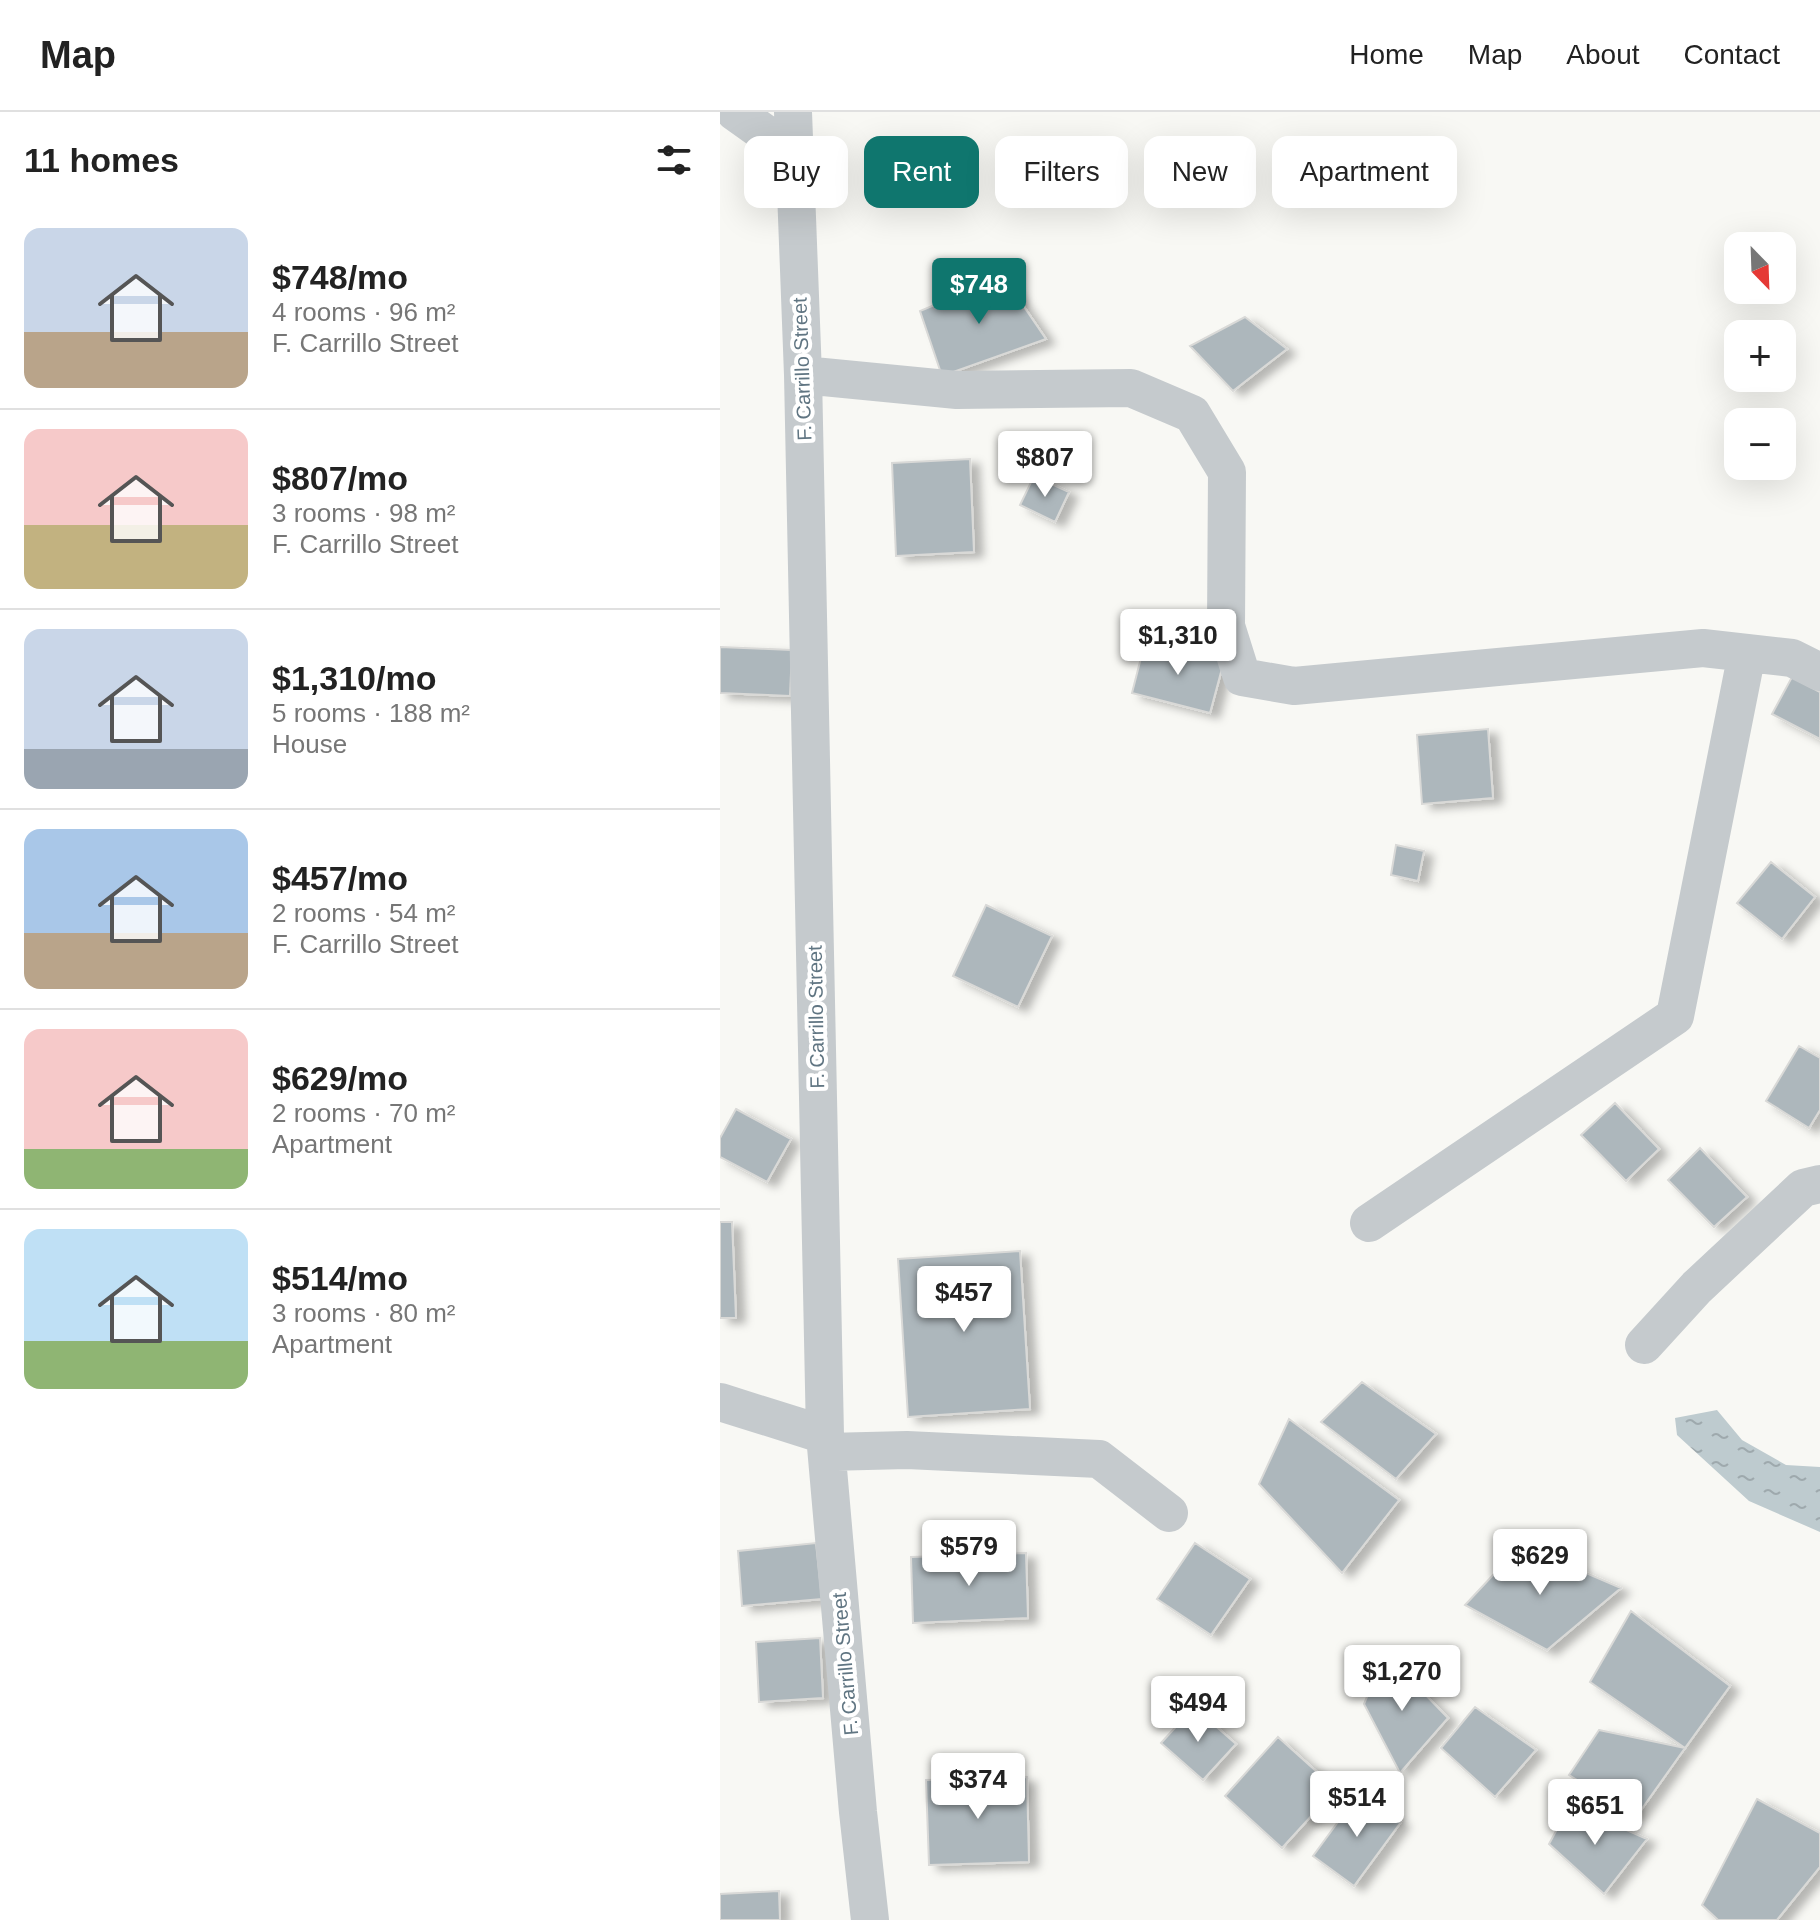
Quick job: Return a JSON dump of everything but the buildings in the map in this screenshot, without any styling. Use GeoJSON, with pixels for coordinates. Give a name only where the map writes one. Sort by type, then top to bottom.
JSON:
{"type":"FeatureCollection","features":[{"type":"Feature","properties":{"kind":"street"},"geometry":{"type":"LineString","coordinates":[[735,112],[769,136]]}},
{"type":"Feature","properties":{"kind":"street","name":"F. Carrillo Street"},"geometry":{"type":"LineString","coordinates":[[793,112],[794,136]]}},
{"type":"Feature","properties":{"kind":"street","name":"F. Carrillo Street"},"geometry":{"type":"LineString","coordinates":[[796,208],[803,375],[826,1444],[870,1920]]}},
{"type":"Feature","properties":{"kind":"street"},"geometry":{"type":"LineString","coordinates":[[803,375],[957,390],[1131,388],[1192,414],[1227,472],[1226,626],[1242,677],[1294,686],[1703,648],[1792,658],[1820,672]]}},
{"type":"Feature","properties":{"kind":"street"},"geometry":{"type":"LineString","coordinates":[[1369,1223],[1675,1016],[1747,653]]}},
{"type":"Feature","properties":{"kind":"street"},"geometry":{"type":"LineString","coordinates":[[1644,1345],[1697,1287],[1803,1188],[1820,1184]]}},
{"type":"Feature","properties":{"kind":"street"},"geometry":{"type":"LineString","coordinates":[[720,1402],[826,1444],[1099,1459],[1169,1513]]}},
{"type":"Feature","properties":{"kind":"water"},"geometry":{"type":"Polygon","coordinates":[[[1717,1410],[1742,1440],[1786,1465],[1820,1467],[1820,1532],[1749,1501],[1677,1435],[1675,1418],[1717,1410]]]}}]}
